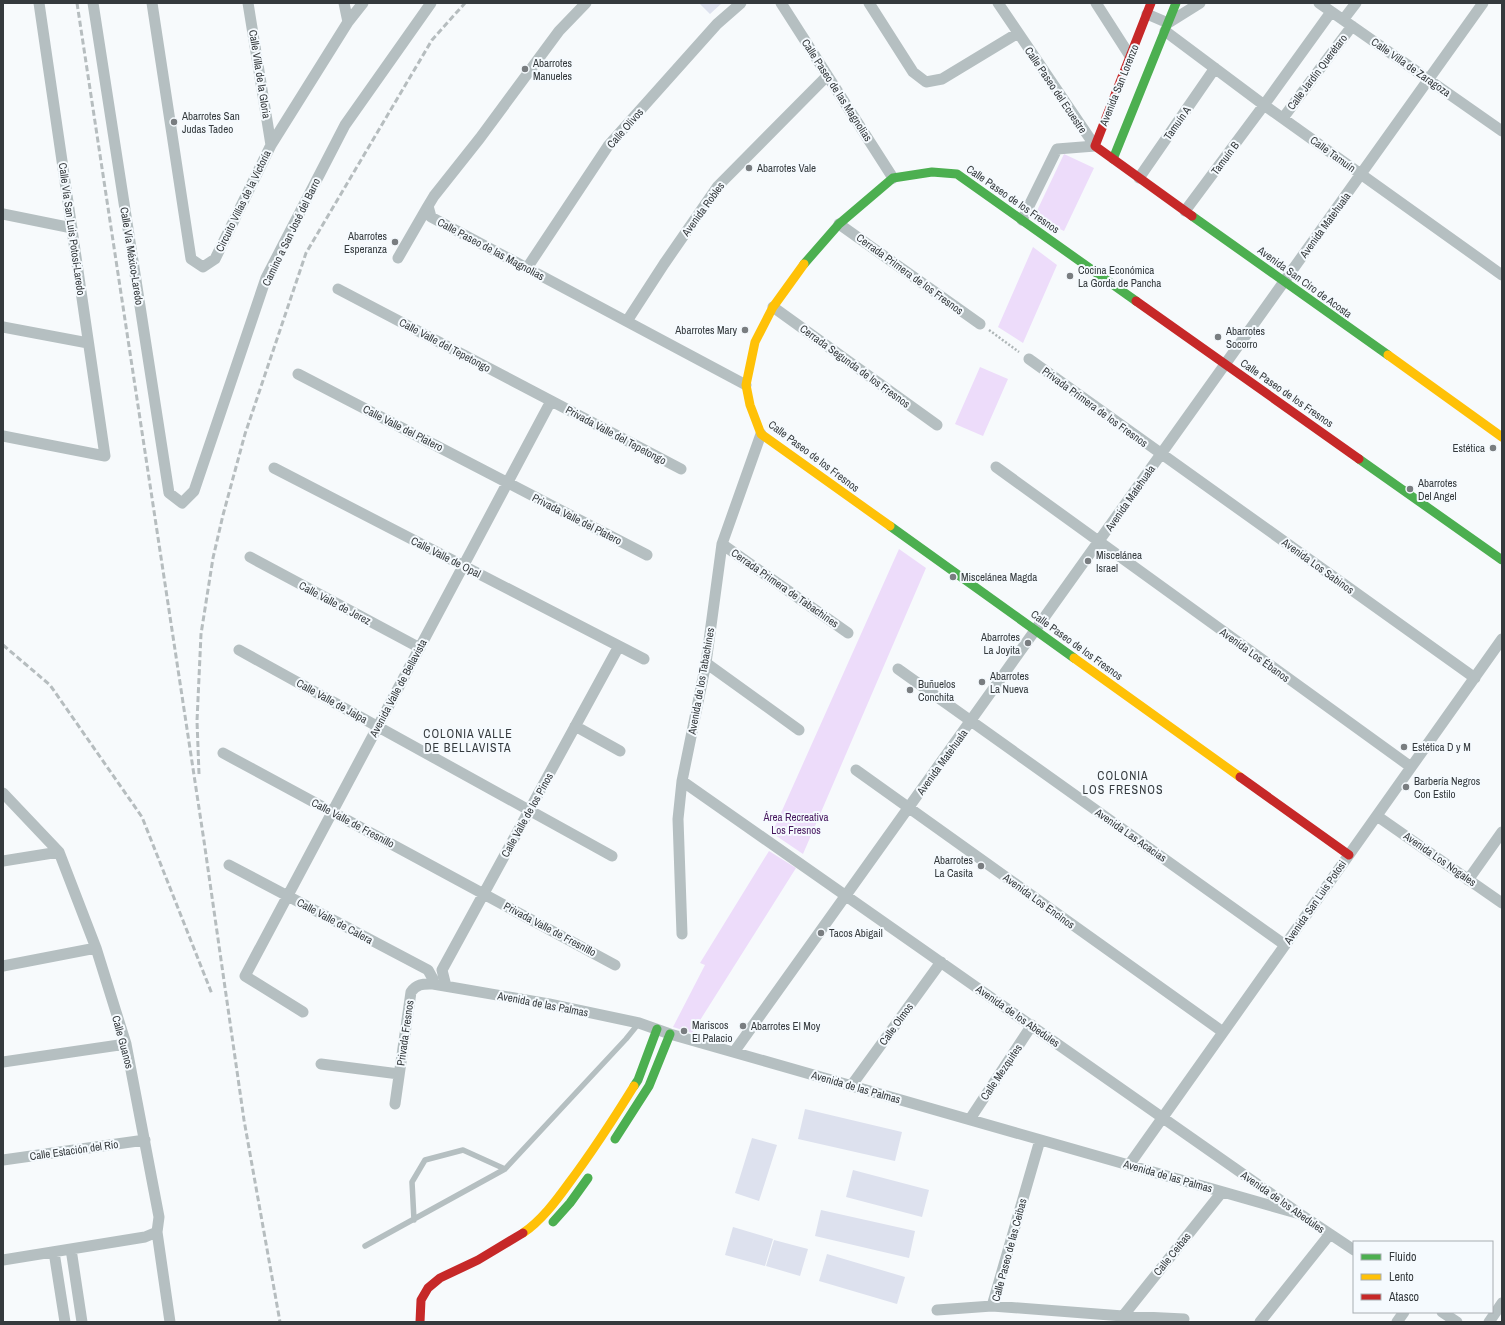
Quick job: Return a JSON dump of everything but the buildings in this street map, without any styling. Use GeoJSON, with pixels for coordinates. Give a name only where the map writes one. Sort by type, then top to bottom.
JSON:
{"type":"FeatureCollection","features":[{"type":"Feature","properties":{"kind":"street","name":"Calle Vía San Luis Potosí-Laredo"},"geometry":{"type":"LineString","coordinates":[[3,436],[105,456],[38,3]]}},
{"type":"Feature","properties":{"kind":"street","name":"Calle Vía México-Laredo"},"geometry":{"type":"LineString","coordinates":[[93,3],[168,493],[182,503]]}},
{"type":"Feature","properties":{"kind":"street","name":"Circuito Villas de la Victoría"},"geometry":{"type":"LineString","coordinates":[[152,3],[191,259],[203,267],[214,258],[271,145],[348,22],[363,3]]}},
{"type":"Feature","properties":{"kind":"street","name":"Calle Villa de la Gloria"},"geometry":{"type":"LineString","coordinates":[[248,3],[271,145]]}},
{"type":"Feature","properties":{"kind":"street"},"geometry":{"type":"LineString","coordinates":[[344,3],[348,22]]}},
{"type":"Feature","properties":{"kind":"street","name":"Camino a San José del Barro"},"geometry":{"type":"LineString","coordinates":[[182,503],[194,491],[266,278],[345,125],[432,3]]}},
{"type":"Feature","properties":{"kind":"street","name":"Calle Paseo de las Magnolias"},"geometry":{"type":"LineString","coordinates":[[586,3],[559,30],[428,206],[431,216],[746,385]]}},
{"type":"Feature","properties":{"kind":"street","name":"Calle Olivos"},"geometry":{"type":"LineString","coordinates":[[527,268],[608,146],[717,24],[741,3]]}},
{"type":"Feature","properties":{"kind":"street","name":"Calle Paseo de las Magnolias"},"geometry":{"type":"LineString","coordinates":[[781,3],[893,178]]}},
{"type":"Feature","properties":{"kind":"street"},"geometry":{"type":"LineString","coordinates":[[869,3],[913,72],[926,82],[942,79],[1018,33]]}},
{"type":"Feature","properties":{"kind":"street","name":"Calle Paseo del Ecuestre"},"geometry":{"type":"LineString","coordinates":[[998,3],[1095,146]]}},
{"type":"Feature","properties":{"kind":"street"},"geometry":{"type":"LineString","coordinates":[[1096,3],[1130,56]]}},
{"type":"Feature","properties":{"kind":"street","name":"Avenida San Lorenzo"},"geometry":{"type":"LineString","coordinates":[[1095,146],[1151,3]]}},
{"type":"Feature","properties":{"kind":"street","name":"Avenida San Lorenzo"},"geometry":{"type":"LineString","coordinates":[[1113,159],[1176,3]]}},
{"type":"Feature","properties":{"kind":"street"},"geometry":{"type":"LineString","coordinates":[[1167,27],[1200,3]]}},
{"type":"Feature","properties":{"kind":"street","name":"Calle Villa de Zaragoza"},"geometry":{"type":"LineString","coordinates":[[1320,3],[1502,131]]}},
{"type":"Feature","properties":{"kind":"street","name":"Calle Jardín Querétaro"},"geometry":{"type":"LineString","coordinates":[[1283,118],[1347,23],[1356,3]]}},
{"type":"Feature","properties":{"kind":"street","name":"Avenida Matehuala"},"geometry":{"type":"LineString","coordinates":[[734,1052],[847,896],[1483,3]]}},
{"type":"Feature","properties":{"kind":"street","name":"Calle Jardín Querétaro"},"geometry":{"type":"LineString","coordinates":[[1264,105],[1331,12]]}},
{"type":"Feature","properties":{"kind":"street","name":"Calle Tamuín"},"geometry":{"type":"LineString","coordinates":[[1147,14],[1167,27],[1215,68],[1264,105],[1502,275]]}},
{"type":"Feature","properties":{"kind":"street","name":"Tamuín A"},"geometry":{"type":"LineString","coordinates":[[1139,178],[1215,68]]}},
{"type":"Feature","properties":{"kind":"street","name":"Avenida Robles"},"geometry":{"type":"LineString","coordinates":[[627,321],[718,186],[827,76]]}},
{"type":"Feature","properties":{"kind":"street","name":"Tamuín B"},"geometry":{"type":"LineString","coordinates":[[1185,211],[1264,105]]}},
{"type":"Feature","properties":{"kind":"street"},"geometry":{"type":"LineString","coordinates":[[1022,220],[1057,149],[1095,146]]}},
{"type":"Feature","properties":{"kind":"street","name":"Avenida San Ciro de Acosta"},"geometry":{"type":"LineString","coordinates":[[1095,146],[1502,437]]}},
{"type":"Feature","properties":{"kind":"street","name":"Calle Paseo de los Fresnos"},"geometry":{"type":"LineString","coordinates":[[1349,855],[761,434],[750,405],[746,385],[755,342],[773,307],[810,256],[839,224],[893,178],[932,172],[957,174],[1502,560]]}},
{"type":"Feature","properties":{"kind":"street"},"geometry":{"type":"LineString","coordinates":[[398,258],[428,206]]}},
{"type":"Feature","properties":{"kind":"street"},"geometry":{"type":"LineString","coordinates":[[3,214],[72,228]]}},
{"type":"Feature","properties":{"kind":"street","name":"Cerrada Primera de los Fresnos"},"geometry":{"type":"LineString","coordinates":[[839,224],[980,324]]}},
{"type":"Feature","properties":{"kind":"street","name":"Calle Valle del Tepetongo"},"geometry":{"type":"LineString","coordinates":[[338,288],[551,400]]}},
{"type":"Feature","properties":{"kind":"street","name":"Cerrada Segunda de los Fresnos"},"geometry":{"type":"LineString","coordinates":[[773,307],[937,425]]}},
{"type":"Feature","properties":{"kind":"street"},"geometry":{"type":"LineString","coordinates":[[3,327],[88,343]]}},
{"type":"Feature","properties":{"kind":"street","name":"Privada Primera de los Fresnos"},"geometry":{"type":"LineString","coordinates":[[1029,359],[1162,454]]}},
{"type":"Feature","properties":{"kind":"street","name":"Calle Valle del Platero"},"geometry":{"type":"LineString","coordinates":[[298,374],[507,483]]}},
{"type":"Feature","properties":{"kind":"street","name":"Privada Valle del Tepetongo"},"geometry":{"type":"LineString","coordinates":[[551,400],[681,469]]}},
{"type":"Feature","properties":{"kind":"street","name":"Avenida Valle de Bellavista"},"geometry":{"type":"LineString","coordinates":[[303,1012],[245,976],[551,400]]}},
{"type":"Feature","properties":{"kind":"street","name":"Avenida de los Tabachines"},"geometry":{"type":"LineString","coordinates":[[682,934],[678,819],[682,781],[706,663],[722,544],[761,434]]}},
{"type":"Feature","properties":{"kind":"street","name":"Avenida Los Sabinos"},"geometry":{"type":"LineString","coordinates":[[1162,454],[1475,678]]}},
{"type":"Feature","properties":{"kind":"street"},"geometry":{"type":"LineString","coordinates":[[996,467],[1099,542]]}},
{"type":"Feature","properties":{"kind":"street","name":"Calle Valle de Opal"},"geometry":{"type":"LineString","coordinates":[[274,468],[644,659]]}},
{"type":"Feature","properties":{"kind":"street","name":"Privada Valle del Platero"},"geometry":{"type":"LineString","coordinates":[[507,483],[647,555]]}},
{"type":"Feature","properties":{"kind":"street","name":"Avenida Los Ébanos"},"geometry":{"type":"LineString","coordinates":[[1099,542],[1411,767]]}},
{"type":"Feature","properties":{"kind":"street","name":"Cerrada Primera de Tabachines"},"geometry":{"type":"LineString","coordinates":[[722,544],[848,634]]}},
{"type":"Feature","properties":{"kind":"street","name":"Calle Valle de Jerez"},"geometry":{"type":"LineString","coordinates":[[250,557],[420,648]]}},
{"type":"Feature","properties":{"kind":"street","name":"Avenida San Luis Potosi"},"geometry":{"type":"LineString","coordinates":[[1128,1165],[1502,639]]}},
{"type":"Feature","properties":{"kind":"street","name":"Calle Valle de los Pinos"},"geometry":{"type":"LineString","coordinates":[[442,970],[619,646]]}},
{"type":"Feature","properties":{"kind":"street","name":"Calle Valle de Jalpa"},"geometry":{"type":"LineString","coordinates":[[239,650],[612,856]]}},
{"type":"Feature","properties":{"kind":"street"},"geometry":{"type":"LineString","coordinates":[[706,663],[799,730]]}},
{"type":"Feature","properties":{"kind":"street","name":"Avenida Las Acacias"},"geometry":{"type":"LineString","coordinates":[[898,669],[1285,945]]}},
{"type":"Feature","properties":{"kind":"street"},"geometry":{"type":"LineString","coordinates":[[575,726],[620,751]]}},
{"type":"Feature","properties":{"kind":"street","name":"Calle Valle de Fresnillo"},"geometry":{"type":"LineString","coordinates":[[223,753],[484,894]]}},
{"type":"Feature","properties":{"kind":"street","name":"Avenida Los Encinos"},"geometry":{"type":"LineString","coordinates":[[856,770],[1223,1032]]}},
{"type":"Feature","properties":{"kind":"street","name":"Avenida de los Abedules"},"geometry":{"type":"LineString","coordinates":[[682,781],[1300,1214],[1353,1249]]}},
{"type":"Feature","properties":{"kind":"street","name":"Calle Guanos"},"geometry":{"type":"LineString","coordinates":[[3,792],[59,852],[96,948],[126,1044],[145,1140],[159,1217],[157,1232],[170,1322]]}},
{"type":"Feature","properties":{"kind":"street","name":"Avenida Los Nogales"},"geometry":{"type":"LineString","coordinates":[[1377,816],[1502,903]]}},
{"type":"Feature","properties":{"kind":"street"},"geometry":{"type":"LineString","coordinates":[[1468,880],[1502,832]]}},
{"type":"Feature","properties":{"kind":"street"},"geometry":{"type":"LineString","coordinates":[[3,861],[59,852]]}},
{"type":"Feature","properties":{"kind":"street","name":"Calle Valle de Calera"},"geometry":{"type":"LineString","coordinates":[[229,865],[428,970]]}},
{"type":"Feature","properties":{"kind":"street","name":"Privada Valle de Fresnillo"},"geometry":{"type":"LineString","coordinates":[[484,894],[616,965]]}},
{"type":"Feature","properties":{"kind":"street"},"geometry":{"type":"LineString","coordinates":[[3,966],[96,948]]}},
{"type":"Feature","properties":{"kind":"street","name":"Calle Olmos"},"geometry":{"type":"LineString","coordinates":[[851,1086],[941,962]]}},
{"type":"Feature","properties":{"kind":"street"},"geometry":{"type":"LineString","coordinates":[[428,970],[433,979],[433,984]]}},
{"type":"Feature","properties":{"kind":"street"},"geometry":{"type":"LineString","coordinates":[[442,970],[446,986]]}},
{"type":"Feature","properties":{"kind":"street","name":"Avenida de las Palmas"},"geometry":{"type":"LineString","coordinates":[[411,992],[414,988],[421,984],[433,984],[549,1004],[639,1023],[657,1028],[670,1034],[1300,1214]]}},
{"type":"Feature","properties":{"kind":"street","name":"Privada Fresnos"},"geometry":{"type":"LineString","coordinates":[[395,1104],[411,992]]}},
{"type":"Feature","properties":{"kind":"street","name":"Calle Mezquites"},"geometry":{"type":"LineString","coordinates":[[970,1119],[1032,1025]]}},
{"type":"Feature","properties":{"kind":"street"},"geometry":{"type":"LineString","coordinates":[[420,1322],[421,1300],[428,1288],[440,1278],[478,1260],[527,1230],[557,1199],[595,1148],[638,1080],[657,1028]]}},
{"type":"Feature","properties":{"kind":"street"},"geometry":{"type":"LineString","coordinates":[[611,1146],[649,1086],[670,1034]]}},
{"type":"Feature","properties":{"kind":"street"},"geometry":{"type":"LineString","coordinates":[[3,1062],[126,1044]]}},
{"type":"Feature","properties":{"kind":"street","name":"Privada Fresnos"},"geometry":{"type":"LineString","coordinates":[[321,1064],[399,1074]]}},
{"type":"Feature","properties":{"kind":"street","name":"Calle Estación del Río"},"geometry":{"type":"LineString","coordinates":[[3,1160],[145,1140]]}},
{"type":"Feature","properties":{"kind":"street","name":"Calle Paseo de las Ceibas"},"geometry":{"type":"LineString","coordinates":[[1040,1140],[992,1306],[1184,1319]]}},
{"type":"Feature","properties":{"kind":"street"},"geometry":{"type":"LineString","coordinates":[[547,1228],[570,1203],[593,1171]]}},
{"type":"Feature","properties":{"kind":"street","name":"Calle Ceibas"},"geometry":{"type":"LineString","coordinates":[[1123,1316],[1222,1192]]}},
{"type":"Feature","properties":{"kind":"street"},"geometry":{"type":"LineString","coordinates":[[3,1260],[145,1237],[157,1232]]}},
{"type":"Feature","properties":{"kind":"street"},"geometry":{"type":"LineString","coordinates":[[1260,1322],[1330,1234]]}},
{"type":"Feature","properties":{"kind":"street"},"geometry":{"type":"LineString","coordinates":[[71,1249],[82,1322]]}},
{"type":"Feature","properties":{"kind":"street"},"geometry":{"type":"LineString","coordinates":[[54,1252],[65,1322]]}},
{"type":"Feature","properties":{"kind":"street"},"geometry":{"type":"LineString","coordinates":[[1489,1322],[1502,1303]]}},
{"type":"Feature","properties":{"kind":"street"},"geometry":{"type":"LineString","coordinates":[[937,1310],[992,1306]]}},
{"type":"Feature","properties":{"kind":"street"},"geometry":{"type":"LineString","coordinates":[[1397,1322],[1403,1313]]}},
{"type":"Feature","properties":{"kind":"street"},"geometry":{"type":"LineString","coordinates":[[1444,1313],[1457,1322]]}},
{"type":"Feature","properties":{"kind":"lane"},"geometry":{"type":"LineString","coordinates":[[428,970],[442,970]]}},
{"type":"Feature","properties":{"kind":"lane"},"geometry":{"type":"LineString","coordinates":[[365,1246],[505,1169],[626,1039],[639,1023]]}},
{"type":"Feature","properties":{"kind":"lane"},"geometry":{"type":"LineString","coordinates":[[414,1220],[412,1182],[425,1160],[463,1150],[505,1169]]}},
{"type":"Feature","properties":{"kind":"path"},"geometry":{"type":"LineString","coordinates":[[980,324],[1029,359]]}},
{"type":"Feature","properties":{"kind":"green space"},"geometry":{"type":"Polygon","coordinates":[[[1064,154],[1094,168],[1064,231],[1034,217],[1064,154]]]}},
{"type":"Feature","properties":{"kind":"green space"},"geometry":{"type":"Polygon","coordinates":[[[1033,247],[1057,265],[1023,343],[998,327],[1033,247]]]}},
{"type":"Feature","properties":{"kind":"green space"},"geometry":{"type":"Polygon","coordinates":[[[980,367],[1008,379],[983,436],[955,424],[980,367]]]}},
{"type":"Feature","properties":{"kind":"green space","name":"Área Recreativa Los Fresnos"},"geometry":{"type":"Polygon","coordinates":[[[899,549],[926,568],[803,854],[772,833],[899,549]]]}},
{"type":"Feature","properties":{"kind":"green space"},"geometry":{"type":"Polygon","coordinates":[[[769,851],[796,868],[692,1033],[673,1027],[705,965],[700,963],[769,851]]]}},
{"type":"Feature","properties":{"kind":"railway"},"geometry":{"type":"LineString","coordinates":[[77,3],[204,841],[244,1120],[280,1322]]}},
{"type":"Feature","properties":{"kind":"railway"},"geometry":{"type":"LineString","coordinates":[[199,774],[197,721],[201,634],[213,558],[245,434],[306,253],[432,40],[465,3]]}},
{"type":"Feature","properties":{"kind":"railway"},"geometry":{"type":"LineString","coordinates":[[3,645],[50,685],[142,817],[212,994]]}},
{"type":"Feature","properties":{"kind":"traffic: fast"},"geometry":{"type":"LineString","coordinates":[[1113,159],[1176,3]]}},
{"type":"Feature","properties":{"kind":"traffic: fast"},"geometry":{"type":"LineString","coordinates":[[804,264],[839,224],[893,178],[932,172],[957,174],[1136,301]]}},
{"type":"Feature","properties":{"kind":"traffic: fast"},"geometry":{"type":"LineString","coordinates":[[1192,216],[1388,355]]}},
{"type":"Feature","properties":{"kind":"traffic: fast"},"geometry":{"type":"LineString","coordinates":[[1359,459],[1502,560]]}},
{"type":"Feature","properties":{"kind":"traffic: fast"},"geometry":{"type":"LineString","coordinates":[[890,526],[1074,658]]}},
{"type":"Feature","properties":{"kind":"traffic: fast"},"geometry":{"type":"LineString","coordinates":[[634,1086],[638,1080],[657,1029]]}},
{"type":"Feature","properties":{"kind":"traffic: fast"},"geometry":{"type":"LineString","coordinates":[[615,1139],[649,1086],[670,1034]]}},
{"type":"Feature","properties":{"kind":"traffic: fast"},"geometry":{"type":"LineString","coordinates":[[553,1222],[570,1203],[588,1178]]}},
{"type":"Feature","properties":{"kind":"traffic: slow"},"geometry":{"type":"LineString","coordinates":[[804,264],[773,307],[755,342],[746,385],[750,405],[761,434],[890,526]]}},
{"type":"Feature","properties":{"kind":"traffic: slow"},"geometry":{"type":"LineString","coordinates":[[1388,355],[1502,437]]}},
{"type":"Feature","properties":{"kind":"traffic: slow"},"geometry":{"type":"LineString","coordinates":[[1074,658],[1240,777]]}},
{"type":"Feature","properties":{"kind":"traffic: slow"},"geometry":{"type":"LineString","coordinates":[[523,1233],[542,1217],[559,1197],[594,1148],[634,1086]]}},
{"type":"Feature","properties":{"kind":"traffic: jam"},"geometry":{"type":"LineString","coordinates":[[1151,3],[1095,146],[1192,216]]}},
{"type":"Feature","properties":{"kind":"traffic: jam"},"geometry":{"type":"LineString","coordinates":[[1136,301],[1359,459]]}},
{"type":"Feature","properties":{"kind":"traffic: jam"},"geometry":{"type":"LineString","coordinates":[[1240,777],[1349,855]]}},
{"type":"Feature","properties":{"kind":"traffic: jam"},"geometry":{"type":"LineString","coordinates":[[420,1322],[421,1300],[428,1288],[440,1278],[478,1260],[523,1233]]}},
{"type":"Feature","properties":{"kind":"place","name":"Abarrotes Manueles"},"geometry":{"type":"Point","coordinates":[525,69]}},
{"type":"Feature","properties":{"kind":"place","name":"Abarrotes San Judas Tadeo"},"geometry":{"type":"Point","coordinates":[174,122]}},
{"type":"Feature","properties":{"kind":"place","name":"Abarrotes Vale"},"geometry":{"type":"Point","coordinates":[749,168]}},
{"type":"Feature","properties":{"kind":"place","name":"Abarrotes Esperanza"},"geometry":{"type":"Point","coordinates":[395,242]}},
{"type":"Feature","properties":{"kind":"place","name":"Cocina Económica La Gorda de Pancha"},"geometry":{"type":"Point","coordinates":[1070,276]}},
{"type":"Feature","properties":{"kind":"place","name":"Abarrotes Mary"},"geometry":{"type":"Point","coordinates":[745,330]}},
{"type":"Feature","properties":{"kind":"place","name":"Abarrotes Socorro"},"geometry":{"type":"Point","coordinates":[1218,337]}},
{"type":"Feature","properties":{"kind":"place","name":"Estética"},"geometry":{"type":"Point","coordinates":[1493,448]}},
{"type":"Feature","properties":{"kind":"place","name":"Abarrotes Del Angel"},"geometry":{"type":"Point","coordinates":[1410,489]}},
{"type":"Feature","properties":{"kind":"place","name":"Miscelánea Israel"},"geometry":{"type":"Point","coordinates":[1088,561]}},
{"type":"Feature","properties":{"kind":"place","name":"Miscelánea Magda"},"geometry":{"type":"Point","coordinates":[953,577]}},
{"type":"Feature","properties":{"kind":"place","name":"Abarrotes La Joyita"},"geometry":{"type":"Point","coordinates":[1028,643]}},
{"type":"Feature","properties":{"kind":"place","name":"Abarrotes La Nueva"},"geometry":{"type":"Point","coordinates":[982,682]}},
{"type":"Feature","properties":{"kind":"place","name":"Buñuelos Conchita"},"geometry":{"type":"Point","coordinates":[910,690]}},
{"type":"Feature","properties":{"kind":"place","name":"Estética D y M"},"geometry":{"type":"Point","coordinates":[1404,747]}},
{"type":"Feature","properties":{"kind":"place","name":"Barbería Negros Con Estilo"},"geometry":{"type":"Point","coordinates":[1406,787]}},
{"type":"Feature","properties":{"kind":"place","name":"Abarrotes La Casita"},"geometry":{"type":"Point","coordinates":[981,866]}},
{"type":"Feature","properties":{"kind":"place","name":"Tacos Abigail"},"geometry":{"type":"Point","coordinates":[821,933]}},
{"type":"Feature","properties":{"kind":"place","name":"Abarrotes El Moy"},"geometry":{"type":"Point","coordinates":[743,1026]}},
{"type":"Feature","properties":{"kind":"place","name":"Mariscos El Palacio"},"geometry":{"type":"Point","coordinates":[684,1031]}},
{"type":"Feature","properties":{"kind":"district","name":"COLONIA VALLE DE BELLAVISTA"},"geometry":{"type":"Point","coordinates":[468,741]}},
{"type":"Feature","properties":{"kind":"district","name":"COLONIA LOS FRESNOS"},"geometry":{"type":"Point","coordinates":[1123,783]}}]}
